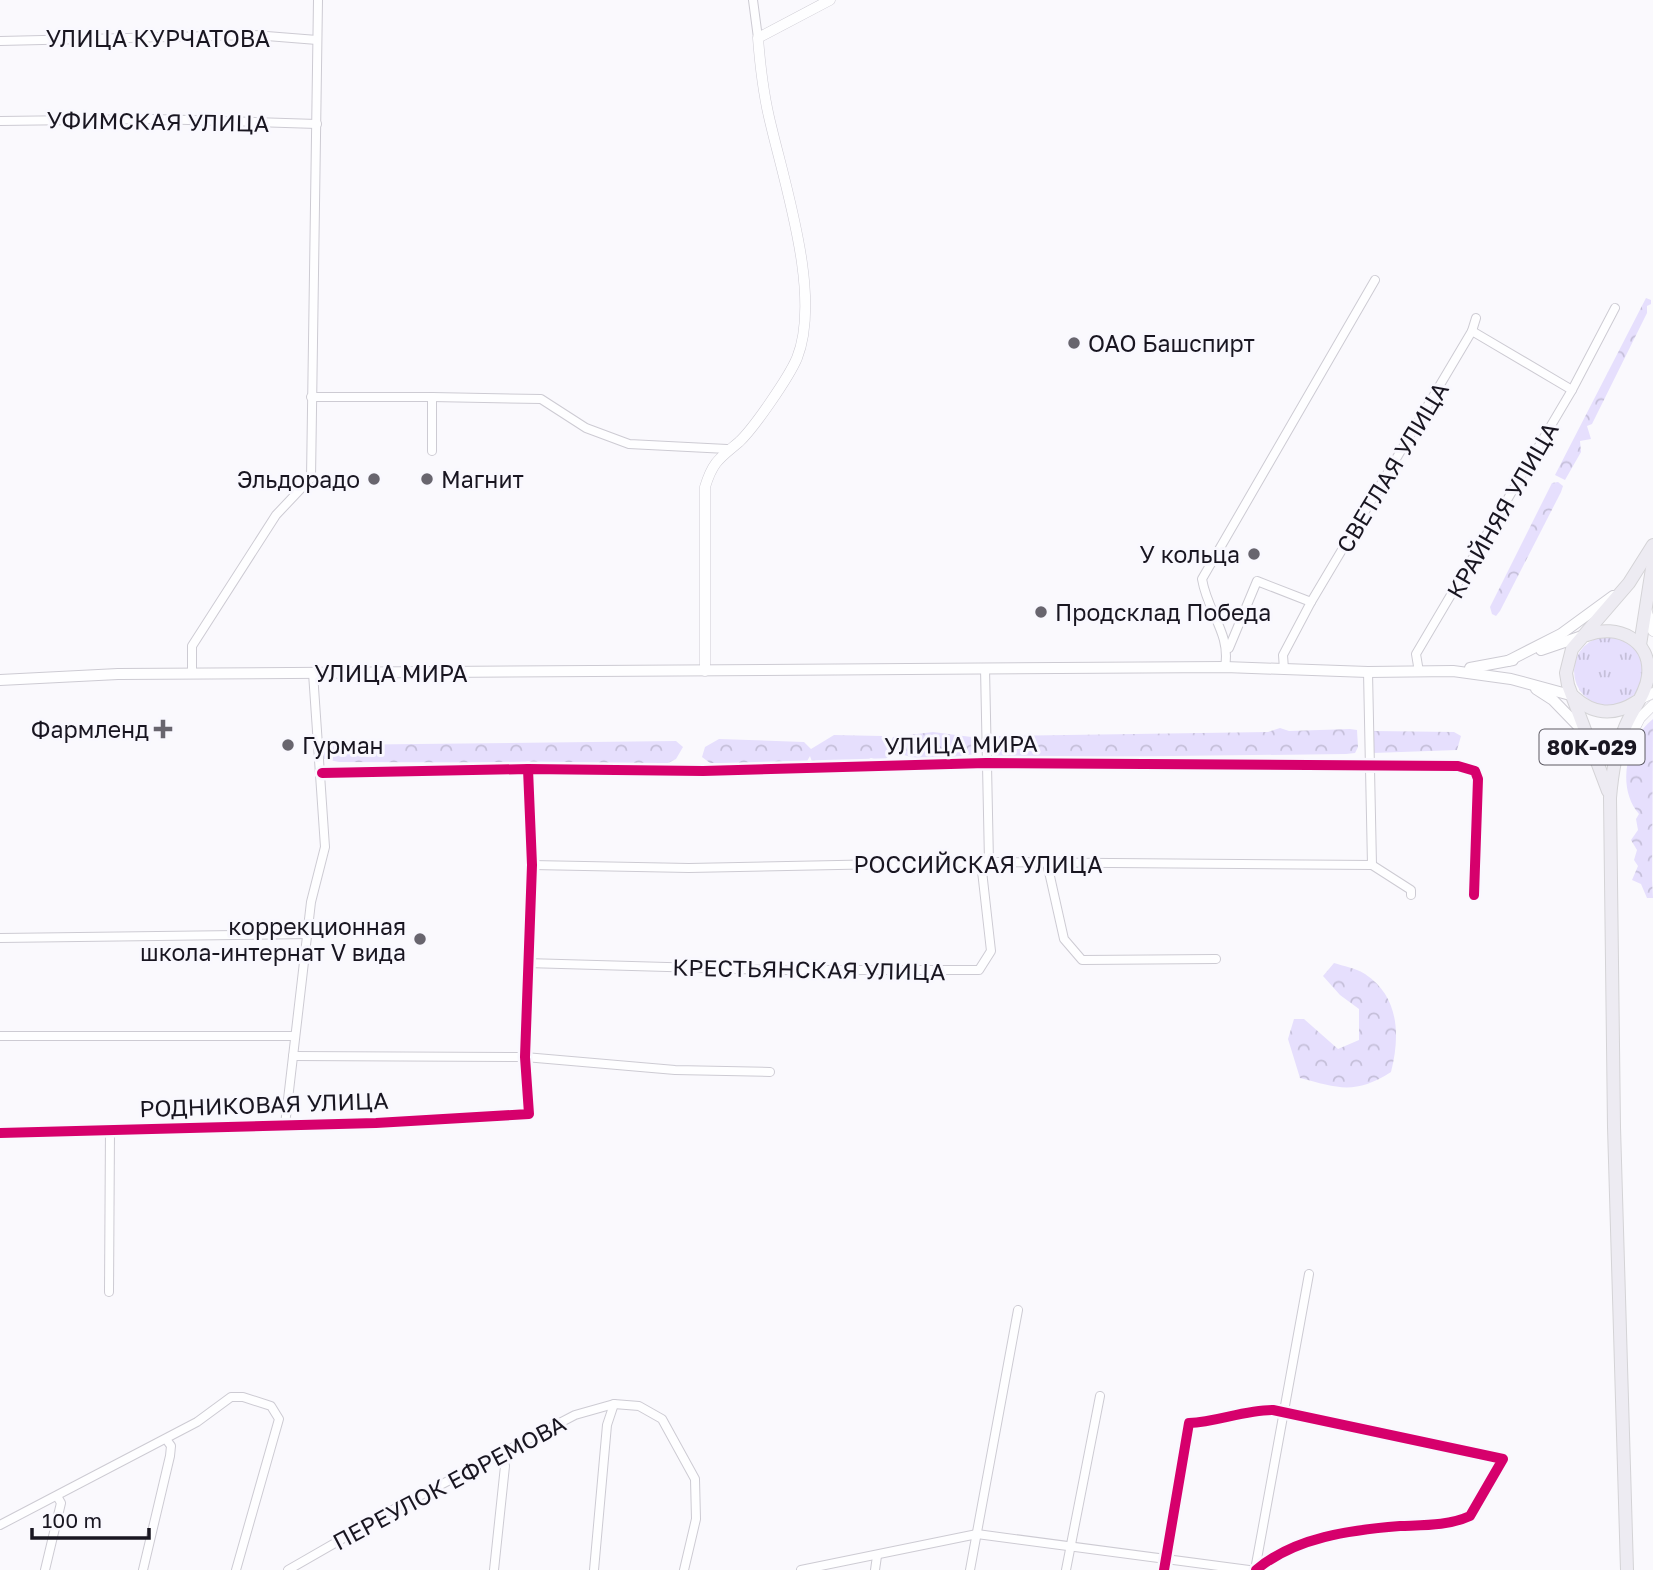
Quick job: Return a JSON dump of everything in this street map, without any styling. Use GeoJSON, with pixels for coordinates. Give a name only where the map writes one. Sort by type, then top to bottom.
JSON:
{"type":"FeatureCollection","features":[{"type":"Feature","properties":{"kind":"main road","name":"80К-029"},"geometry":{"type":"LineString","coordinates":[[1610,798],[1568,685],[1567,660],[1572,649],[1587,635],[1629,583],[1653,545]]}},
{"type":"Feature","properties":{"kind":"main road","name":"80К-029"},"geometry":{"type":"LineString","coordinates":[[1627,1570],[1612,1051],[1610,798],[1616,753],[1636,702],[1644,692],[1649,668],[1640,645],[1653,562]]}},
{"type":"Feature","properties":{"kind":"main road"},"geometry":{"type":"LineString","coordinates":[[1508,661],[1562,634],[1629,583]]}},
{"type":"Feature","properties":{"kind":"main road"},"geometry":{"type":"LineString","coordinates":[[1453,671],[1508,661],[1609,629],[1631,637],[1640,645]]}},
{"type":"Feature","properties":{"kind":"main road","name":"УЛИЦА МИРА"},"geometry":{"type":"LineString","coordinates":[[0,680],[192,673],[985,668],[1225,667],[1368,672],[1453,671]]}},
{"type":"Feature","properties":{"kind":"main road"},"geometry":{"type":"LineString","coordinates":[[1453,671],[1511,679],[1574,696]]}},
{"type":"Feature","properties":{"kind":"main road"},"geometry":{"type":"LineString","coordinates":[[1511,679],[1553,700],[1587,736]]}},
{"type":"Feature","properties":{"kind":"main road","name":"80К-029"},"geometry":{"type":"LineString","coordinates":[[1574,696],[1597,712],[1625,709],[1636,702]]}},
{"type":"Feature","properties":{"kind":"street"},"geometry":{"type":"LineString","coordinates":[[192,673],[192,646],[276,515],[311,478],[318,0]]}},
{"type":"Feature","properties":{"kind":"street"},"geometry":{"type":"LineString","coordinates":[[705,671],[705,487],[711,467],[727,449],[738,442],[797,359],[806,305],[786,186],[762,80],[753,0]]}},
{"type":"Feature","properties":{"kind":"street"},"geometry":{"type":"LineString","coordinates":[[758,38],[830,0]]}},
{"type":"Feature","properties":{"kind":"street","name":"УЛИЦА КУРЧАТОВА"},"geometry":{"type":"LineString","coordinates":[[0,41],[230,35],[317,40]]}},
{"type":"Feature","properties":{"kind":"street","name":"УФИМСКАЯ УЛИЦА"},"geometry":{"type":"LineString","coordinates":[[0,121],[155,119],[317,124]]}},
{"type":"Feature","properties":{"kind":"street"},"geometry":{"type":"LineString","coordinates":[[1228,648],[1205,598],[1202,579],[1375,280]]}},
{"type":"Feature","properties":{"kind":"street","name":"КРАЙНЯЯ УЛИЦА"},"geometry":{"type":"LineString","coordinates":[[1419,672],[1416,654],[1433,630],[1572,390],[1615,308]]}},
{"type":"Feature","properties":{"kind":"street","name":"СВЕТЛАЯ УЛИЦА"},"geometry":{"type":"LineString","coordinates":[[1284,669],[1283,655],[1311,602],[1472,331],[1476,318]]}},
{"type":"Feature","properties":{"kind":"street"},"geometry":{"type":"LineString","coordinates":[[1472,331],[1572,390]]}},
{"type":"Feature","properties":{"kind":"street"},"geometry":{"type":"LineString","coordinates":[[311,397],[541,399],[586,428],[629,444],[727,449]]}},
{"type":"Feature","properties":{"kind":"street"},"geometry":{"type":"LineString","coordinates":[[432,397],[432,451]]}},
{"type":"Feature","properties":{"kind":"street"},"geometry":{"type":"LineString","coordinates":[[1225,667],[1228,648],[1257,581],[1311,602]]}},
{"type":"Feature","properties":{"kind":"street"},"geometry":{"type":"LineString","coordinates":[[1646,602],[1653,631]]}},
{"type":"Feature","properties":{"kind":"street"},"geometry":{"type":"LineString","coordinates":[[1640,645],[1653,650]]}},
{"type":"Feature","properties":{"kind":"street"},"geometry":{"type":"LineString","coordinates":[[985,668],[985,862]]}},
{"type":"Feature","properties":{"kind":"street"},"geometry":{"type":"LineString","coordinates":[[1368,672],[1371,865],[1411,890],[1411,895]]}},
{"type":"Feature","properties":{"kind":"street"},"geometry":{"type":"LineString","coordinates":[[285,1125],[309,934],[310,902],[325,847],[313,673]]}},
{"type":"Feature","properties":{"kind":"street"},"geometry":{"type":"LineString","coordinates":[[1636,702],[1653,693]]}},
{"type":"Feature","properties":{"kind":"street"},"geometry":{"type":"LineString","coordinates":[[1610,798],[1631,732],[1653,705]]}},
{"type":"Feature","properties":{"kind":"street","name":"УЛИЦА МИРА"},"geometry":{"type":"LineString","coordinates":[[322,773],[528,769],[703,771],[986,763],[1458,765],[1475,771],[1478,785],[1474,895]]}},
{"type":"Feature","properties":{"kind":"street"},"geometry":{"type":"LineString","coordinates":[[525,1057],[532,865],[528,769]]}},
{"type":"Feature","properties":{"kind":"street","name":"РОССИЙСКАЯ УЛИЦА"},"geometry":{"type":"LineString","coordinates":[[532,865],[690,868],[985,862],[1371,865]]}},
{"type":"Feature","properties":{"kind":"street","name":"КРЕСТЬЯНСКАЯ УЛИЦА"},"geometry":{"type":"LineString","coordinates":[[527,963],[776,970],[979,970],[990,951],[985,862]]}},
{"type":"Feature","properties":{"kind":"street"},"geometry":{"type":"LineString","coordinates":[[1047,863],[1064,939],[1082,960],[1216,959]]}},
{"type":"Feature","properties":{"kind":"street"},"geometry":{"type":"LineString","coordinates":[[0,938],[309,934]]}},
{"type":"Feature","properties":{"kind":"street"},"geometry":{"type":"LineString","coordinates":[[0,1036],[295,1036]]}},
{"type":"Feature","properties":{"kind":"street"},"geometry":{"type":"LineString","coordinates":[[293,1056],[525,1057],[675,1070],[770,1072]]}},
{"type":"Feature","properties":{"kind":"street","name":"РОДНИКОВАЯ УЛИЦА"},"geometry":{"type":"LineString","coordinates":[[0,1133],[285,1125],[528,1114],[525,1057]]}},
{"type":"Feature","properties":{"kind":"street","name":"РОДНИКОВАЯ УЛИЦА"},"geometry":{"type":"LineString","coordinates":[[109,1292],[110,1130]]}},
{"type":"Feature","properties":{"kind":"street"},"geometry":{"type":"LineString","coordinates":[[1256,1570],[1309,1273]]}},
{"type":"Feature","properties":{"kind":"street"},"geometry":{"type":"LineString","coordinates":[[970,1570],[1018,1310]]}},
{"type":"Feature","properties":{"kind":"street"},"geometry":{"type":"LineString","coordinates":[[1066,1570],[1100,1396]]}},
{"type":"Feature","properties":{"kind":"street"},"geometry":{"type":"LineString","coordinates":[[0,1525],[197,1422],[231,1397],[243,1397],[271,1406],[279,1419],[236,1570]]}},
{"type":"Feature","properties":{"kind":"street"},"geometry":{"type":"LineString","coordinates":[[594,1570],[607,1425],[614,1404],[639,1406],[662,1419],[695,1479],[696,1519],[686,1570]]}},
{"type":"Feature","properties":{"kind":"street","name":"ПЕРЕУЛОК ЕФРЕМОВА"},"geometry":{"type":"LineString","coordinates":[[288,1570],[396,1508],[575,1415],[614,1404]]}},
{"type":"Feature","properties":{"kind":"street"},"geometry":{"type":"LineString","coordinates":[[1164,1570],[1189,1423],[1205,1423],[1256,1410],[1283,1412],[1503,1459],[1470,1516],[1443,1523],[1369,1528],[1324,1537],[1278,1554],[1256,1570]]}},
{"type":"Feature","properties":{"kind":"street"},"geometry":{"type":"LineString","coordinates":[[143,1570],[172,1446],[166,1439]]}},
{"type":"Feature","properties":{"kind":"street"},"geometry":{"type":"LineString","coordinates":[[494,1570],[505,1466],[502,1454]]}},
{"type":"Feature","properties":{"kind":"street"},"geometry":{"type":"LineString","coordinates":[[45,1570],[61,1503],[57,1496]]}},
{"type":"Feature","properties":{"kind":"street"},"geometry":{"type":"LineString","coordinates":[[801,1570],[977,1534],[1249,1570]]}},
{"type":"Feature","properties":{"kind":"street"},"geometry":{"type":"LineString","coordinates":[[875,1570],[877,1556]]}},
{"type":"Feature","properties":{"kind":"green space"},"geometry":{"type":"Polygon","coordinates":[[[1646,298],[1651,300],[1647,313],[1592,424],[1587,426],[1591,439],[1580,441],[1581,452],[1565,480],[1555,475],[1646,298]]]}},
{"type":"Feature","properties":{"kind":"green space"},"geometry":{"type":"Polygon","coordinates":[[[1558,482],[1563,486],[1561,492],[1496,616],[1492,614],[1490,607],[1552,483],[1558,482]]]}},
{"type":"Feature","properties":{"kind":"green space"},"geometry":{"type":"Polygon","coordinates":[[[1609,636],[1628,642],[1638,652],[1644,671],[1638,690],[1628,700],[1609,706],[1590,700],[1580,690],[1574,671],[1580,652],[1590,642],[1609,636]]]}},
{"type":"Feature","properties":{"kind":"green space"},"geometry":{"type":"Polygon","coordinates":[[[1653,719],[1653,898],[1647,898],[1641,884],[1632,880],[1638,866],[1634,860],[1637,850],[1631,840],[1638,830],[1636,819],[1639,814],[1632,803],[1626,778],[1627,765],[1636,739],[1653,719]]]}},
{"type":"Feature","properties":{"kind":"green space"},"geometry":{"type":"Polygon","coordinates":[[[1280,728],[1289,731],[1357,730],[1358,747],[1355,753],[1346,754],[1007,758],[996,757],[990,750],[991,740],[996,736],[1268,732],[1280,728]]]}},
{"type":"Feature","properties":{"kind":"green space"},"geometry":{"type":"Polygon","coordinates":[[[1374,731],[1454,732],[1461,736],[1457,750],[1373,753],[1369,734],[1374,731]]]}},
{"type":"Feature","properties":{"kind":"green space"},"geometry":{"type":"Polygon","coordinates":[[[933,732],[979,738],[975,754],[924,759],[895,751],[882,762],[871,758],[865,761],[812,762],[810,756],[806,763],[710,763],[702,757],[705,747],[719,739],[804,742],[811,749],[834,735],[882,736],[889,747],[893,737],[933,732]]]}},
{"type":"Feature","properties":{"kind":"green space"},"geometry":{"type":"Polygon","coordinates":[[[676,741],[683,747],[676,759],[668,763],[339,762],[324,759],[322,750],[325,745],[676,741]]]}},
{"type":"Feature","properties":{"kind":"green space"},"geometry":{"type":"Polygon","coordinates":[[[1334,963],[1361,972],[1377,983],[1391,1006],[1394,1018],[1396,1045],[1391,1072],[1356,1087],[1336,1087],[1300,1078],[1288,1039],[1294,1019],[1304,1019],[1338,1049],[1359,1040],[1359,1009],[1340,995],[1323,976],[1334,963]]]}},
{"type":"Feature","properties":{"kind":"cycle path"},"geometry":{"type":"LineString","coordinates":[[322,773],[528,769],[703,771],[986,763],[1458,766],[1475,771],[1478,779],[1474,895]]}},
{"type":"Feature","properties":{"kind":"cycle path"},"geometry":{"type":"LineString","coordinates":[[0,1133],[376,1123],[529,1114],[525,1057],[532,865],[528,769]]}},
{"type":"Feature","properties":{"kind":"cycle path"},"geometry":{"type":"LineString","coordinates":[[1164,1570],[1189,1423],[1273,1410],[1503,1459],[1470,1516],[1444,1523],[1381,1528],[1324,1537],[1288,1550],[1256,1570]]}},
{"type":"Feature","properties":{"kind":"place","name":"ОАО Башспирт"},"geometry":{"type":"Point","coordinates":[1074,343]}},
{"type":"Feature","properties":{"kind":"place","name":"Эльдорадо"},"geometry":{"type":"Point","coordinates":[374,479]}},
{"type":"Feature","properties":{"kind":"place","name":"Магнит"},"geometry":{"type":"Point","coordinates":[427,479]}},
{"type":"Feature","properties":{"kind":"place","name":"У кольца"},"geometry":{"type":"Point","coordinates":[1254,554]}},
{"type":"Feature","properties":{"kind":"place","name":"Продсклад Победа"},"geometry":{"type":"Point","coordinates":[1041,612]}},
{"type":"Feature","properties":{"kind":"place","name":"Фармленд"},"geometry":{"type":"Point","coordinates":[163,729]}},
{"type":"Feature","properties":{"kind":"place","name":"Гурман"},"geometry":{"type":"Point","coordinates":[288,745]}},
{"type":"Feature","properties":{"kind":"place","name":"коррекционная школа-интернат V вида"},"geometry":{"type":"Point","coordinates":[420,939]}}]}
